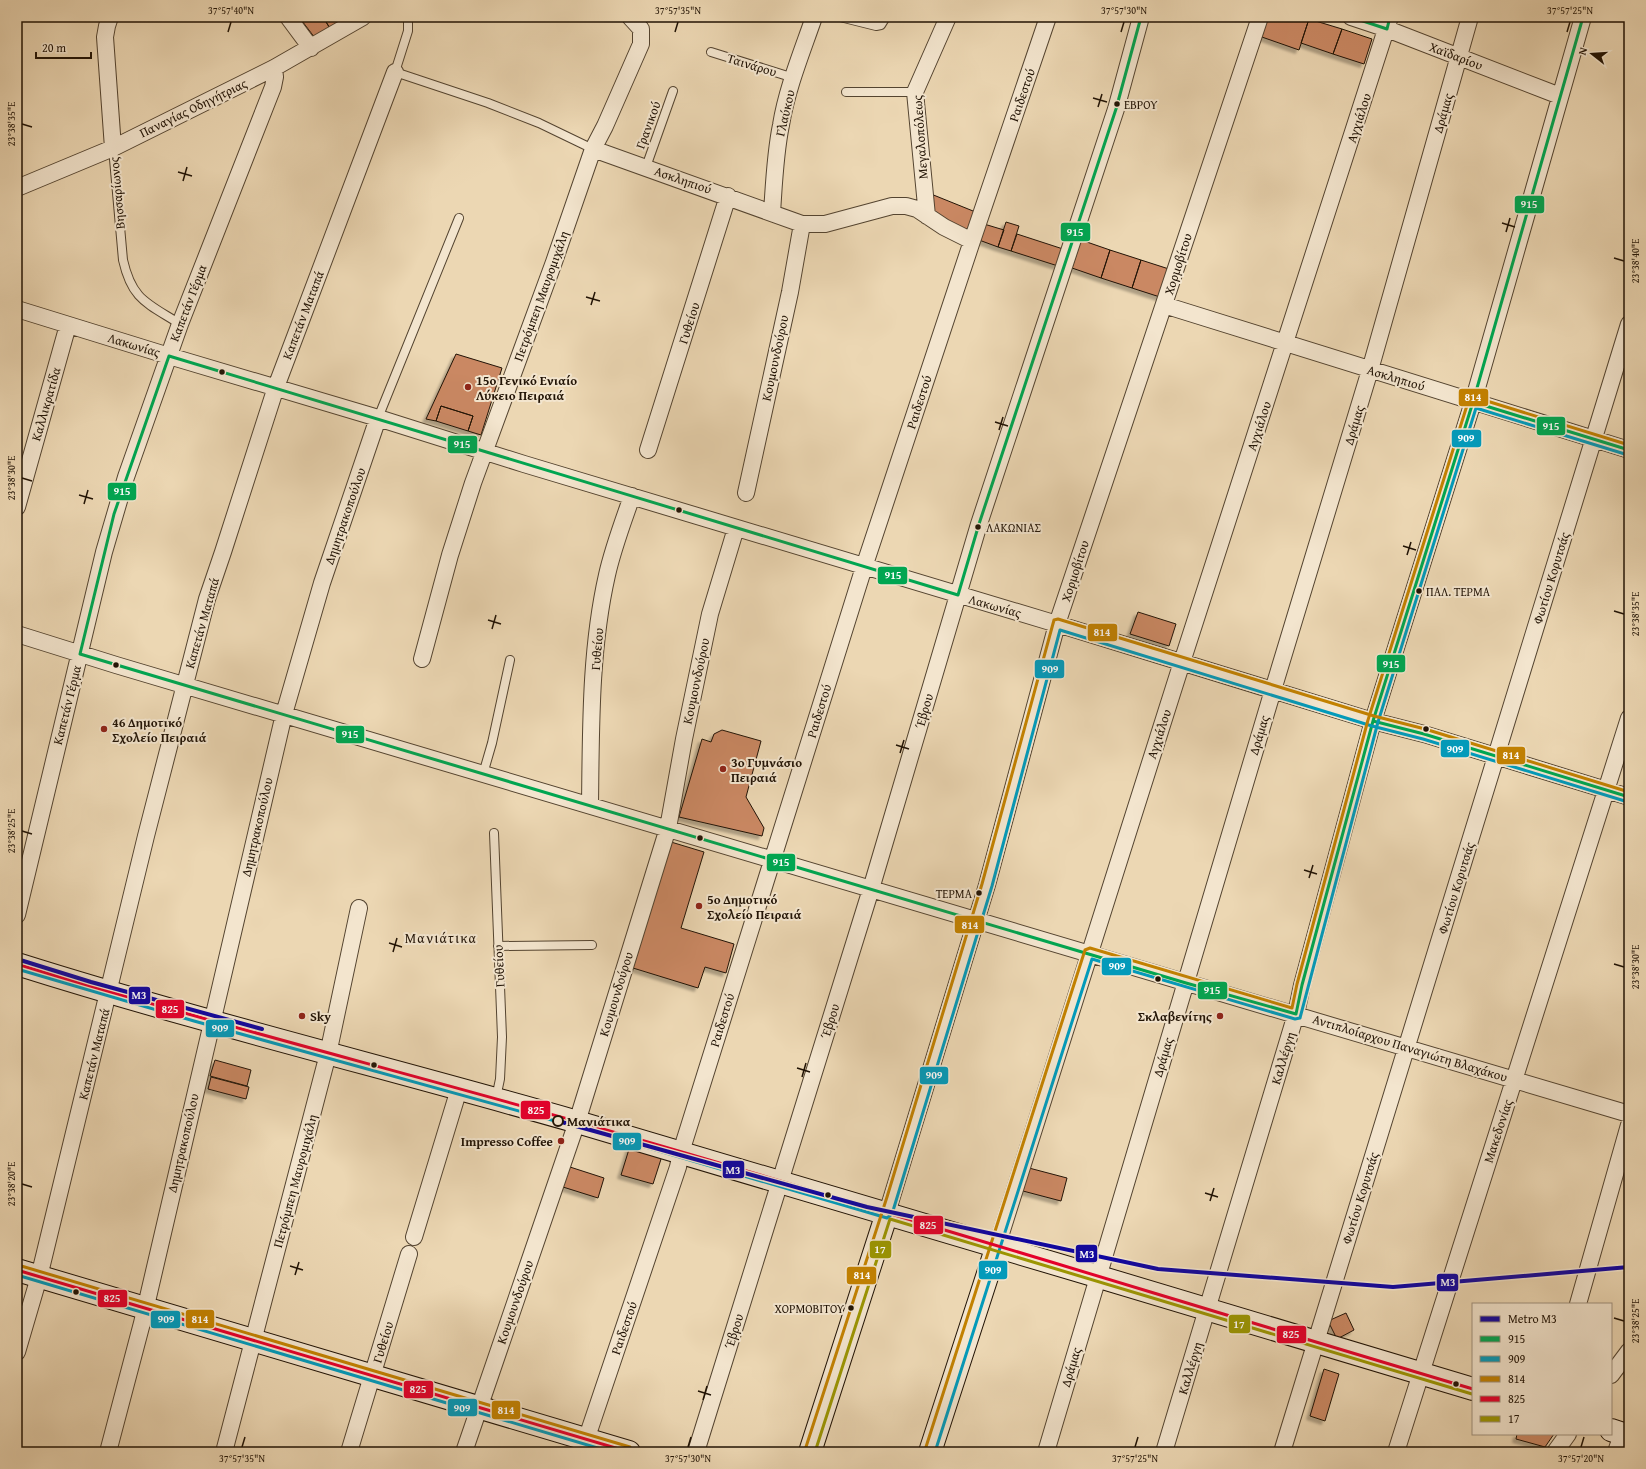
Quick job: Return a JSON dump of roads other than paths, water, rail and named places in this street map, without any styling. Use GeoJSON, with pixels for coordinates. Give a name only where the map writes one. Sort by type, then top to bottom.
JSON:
{"type":"FeatureCollection","features":[{"type":"Feature","properties":{"kind":"street","name":"Βησσαρίωνος"},"geometry":{"type":"LineString","coordinates":[[110,17],[105,37],[113,148]]}},
{"type":"Feature","properties":{"kind":"street"},"geometry":{"type":"LineString","coordinates":[[288,17],[311,48]]}},
{"type":"Feature","properties":{"kind":"street","name":"Παναγίας Οδηγήτριας"},"geometry":{"type":"LineString","coordinates":[[17,188],[113,148],[274,68],[363,17]]}},
{"type":"Feature","properties":{"kind":"street","name":"Γλαύκου"},"geometry":{"type":"LineString","coordinates":[[772,213],[781,125],[794,78],[814,17]]}},
{"type":"Feature","properties":{"kind":"street","name":"Μεγαλοπόλεως"},"geometry":{"type":"LineString","coordinates":[[927,216],[915,92],[948,17]]}},
{"type":"Feature","properties":{"kind":"street","name":"Ραιδεστού"},"geometry":{"type":"LineString","coordinates":[[584,1446],[675,1175],[864,567],[1048,17]]}},
{"type":"Feature","properties":{"kind":"street","name":"Έβρου"},"geometry":{"type":"LineString","coordinates":[[696,1452],[871,889],[982,516],[1116,109],[1141,17]]}},
{"type":"Feature","properties":{"kind":"street","name":"Χορμοβίτου"},"geometry":{"type":"LineString","coordinates":[[810,1452],[887,1213],[977,920],[1057,624],[1260,17]]}},
{"type":"Feature","properties":{"kind":"street","name":"Χαϊδαρίου"},"geometry":{"type":"LineString","coordinates":[[1351,17],[1388,23],[1459,57],[1560,96]]}},
{"type":"Feature","properties":{"kind":"street","name":"Δράμας"},"geometry":{"type":"LineString","coordinates":[[1046,1452],[1370,370],[1470,17]]}},
{"type":"Feature","properties":{"kind":"street","name":"Καλλέργη"},"geometry":{"type":"LineString","coordinates":[[1164,1452],[1296,1014],[1302,985],[1373,721],[1473,402],[1584,17]]}},
{"type":"Feature","properties":{"kind":"street","name":"Πετρόμπεη Μαυρομιχάλη"},"geometry":{"type":"LineString","coordinates":[[422,659],[462,514],[554,262],[593,149],[639,50],[641,44],[636,23]]}},
{"type":"Feature","properties":{"kind":"street","name":"Αγχιάλου"},"geometry":{"type":"LineString","coordinates":[[930,1452],[997,1246],[1182,662],[1365,100],[1388,23]]}},
{"type":"Feature","properties":{"kind":"street","name":"Καπετάν Γέρμα"},"geometry":{"type":"LineString","coordinates":[[17,915],[114,514],[180,324],[273,88],[275,77],[274,68]]}},
{"type":"Feature","properties":{"kind":"street","name":"Καπετάν Ματαπά"},"geometry":{"type":"LineString","coordinates":[[17,1352],[40,1277],[146,836],[207,599],[276,387],[395,72]]}},
{"type":"Feature","properties":{"kind":"street","name":"Ασκληπιού"},"geometry":{"type":"LineString","coordinates":[[593,149],[728,196],[802,224],[824,224],[892,206],[906,206],[917,209],[972,242]]}},
{"type":"Feature","properties":{"kind":"street","name":"Γυθείου"},"geometry":{"type":"LineString","coordinates":[[648,450],[728,196]]}},
{"type":"Feature","properties":{"kind":"street","name":"Κουμουνδούρου"},"geometry":{"type":"LineString","coordinates":[[746,493],[790,292],[802,224]]}},
{"type":"Feature","properties":{"kind":"street","name":"Ασκληπιού"},"geometry":{"type":"LineString","coordinates":[[1164,305],[1629,450]]}},
{"type":"Feature","properties":{"kind":"street","name":"Λακωνίας"},"geometry":{"type":"LineString","coordinates":[[17,309],[864,567],[1057,624],[1373,721],[1424,734],[1629,797]]}},
{"type":"Feature","properties":{"kind":"street","name":"Φωτίου Κορυτσάς"},"geometry":{"type":"LineString","coordinates":[[1282,1452],[1629,324]]}},
{"type":"Feature","properties":{"kind":"street","name":"Καλλικρατίδα"},"geometry":{"type":"LineString","coordinates":[[17,507],[68,325]]}},
{"type":"Feature","properties":{"kind":"street","name":"Δημητρακοπούλου"},"geometry":{"type":"LineString","coordinates":[[108,1452],[145,1308],[284,714],[322,583],[378,418]]}},
{"type":"Feature","properties":{"kind":"street","name":"Γυθείου"},"geometry":{"type":"LineString","coordinates":[[590,805],[592,719],[597,636],[608,574],[632,496]]}},
{"type":"Feature","properties":{"kind":"street","name":"Κουμουνδούρου"},"geometry":{"type":"LineString","coordinates":[[464,1452],[577,1122],[668,828],[682,747],[710,614],[736,528]]}},
{"type":"Feature","properties":{"kind":"street","name":"Αντιπλοίαρχου Παναγιώτη Βλαχάκου"},"geometry":{"type":"LineString","coordinates":[[17,634],[1629,1114]]}},
{"type":"Feature","properties":{"kind":"street","name":"Μακεδονίας"},"geometry":{"type":"LineString","coordinates":[[1396,1452],[1629,718]]}},
{"type":"Feature","properties":{"kind":"street","name":"Πετρόμπεη Μαυρομιχάλη"},"geometry":{"type":"LineString","coordinates":[[224,1452],[328,1054],[359,908]]}},
{"type":"Feature","properties":{"kind":"street"},"geometry":{"type":"LineString","coordinates":[[17,964],[109,993],[496,1099],[780,1180],[1472,1389]]}},
{"type":"Feature","properties":{"kind":"street"},"geometry":{"type":"LineString","coordinates":[[414,1237],[459,1089]]}},
{"type":"Feature","properties":{"kind":"street"},"geometry":{"type":"LineString","coordinates":[[1578,1303],[1629,1125]]}},
{"type":"Feature","properties":{"kind":"street","name":"Γυθείου"},"geometry":{"type":"LineString","coordinates":[[349,1452],[409,1254]]}},
{"type":"Feature","properties":{"kind":"street"},"geometry":{"type":"LineString","coordinates":[[17,1270],[479,1407],[584,1446],[629,1452]]}},
{"type":"Feature","properties":{"kind":"street"},"geometry":{"type":"LineString","coordinates":[[1612,1375],[1629,1351]]}},
{"type":"Feature","properties":{"kind":"street"},"geometry":{"type":"LineString","coordinates":[[1555,1452],[1567,1435]]}},
{"type":"Feature","properties":{"kind":"lane"},"geometry":{"type":"LineString","coordinates":[[395,72],[408,30],[408,17]]}},
{"type":"Feature","properties":{"kind":"lane"},"geometry":{"type":"LineString","coordinates":[[840,17],[876,26],[881,25],[886,17]]}},
{"type":"Feature","properties":{"kind":"lane","name":"Ταινάρου"},"geometry":{"type":"LineString","coordinates":[[711,52],[794,78]]}},
{"type":"Feature","properties":{"kind":"lane","name":"Ασκληπιού"},"geometry":{"type":"LineString","coordinates":[[395,72],[488,103],[539,123],[593,149]]}},
{"type":"Feature","properties":{"kind":"lane","name":"Γρανικού"},"geometry":{"type":"LineString","coordinates":[[646,167],[673,91]]}},
{"type":"Feature","properties":{"kind":"lane"},"geometry":{"type":"LineString","coordinates":[[846,92],[915,92]]}},
{"type":"Feature","properties":{"kind":"lane","name":"Βησσαρίωνος"},"geometry":{"type":"LineString","coordinates":[[113,148],[123,260],[126,276],[140,299],[180,324]]}},
{"type":"Feature","properties":{"kind":"lane","name":"Δημητρακοπούλου"},"geometry":{"type":"LineString","coordinates":[[378,418],[459,218]]}},
{"type":"Feature","properties":{"kind":"lane"},"geometry":{"type":"LineString","coordinates":[[483,774],[492,744],[510,660]]}},
{"type":"Feature","properties":{"kind":"lane","name":"Γυθείου"},"geometry":{"type":"LineString","coordinates":[[494,833],[502,1060],[496,1099]]}},
{"type":"Feature","properties":{"kind":"lane"},"geometry":{"type":"LineString","coordinates":[[498,946],[592,945]]}},
{"type":"Feature","properties":{"kind":"metro line","name":"Μ3"},"geometry":{"type":"LineString","coordinates":[[17,959],[91,982],[262,1029]]}},
{"type":"Feature","properties":{"kind":"metro line","name":"Μ3"},"geometry":{"type":"LineString","coordinates":[[558,1121],[867,1207],[1158,1269],[1393,1287],[1629,1267]]}},
{"type":"Feature","properties":{"kind":"place","name":"ΕΒΡΟΥ"},"geometry":{"type":"Point","coordinates":[1117,104]}},
{"type":"Feature","properties":{"kind":"place","name":"15ο Γενικό Ενιαίο Λύκειο Πειραιά"},"geometry":{"type":"Point","coordinates":[468,387]}},
{"type":"Feature","properties":{"kind":"place","name":"ΛΑΚΩΝΙΑΣ"},"geometry":{"type":"Point","coordinates":[978,527]}},
{"type":"Feature","properties":{"kind":"place","name":"ΠΑΛ. ΤΕΡΜΑ"},"geometry":{"type":"Point","coordinates":[1419,591]}},
{"type":"Feature","properties":{"kind":"place","name":"46 Δημοτικό Σχολείο Πειραιά"},"geometry":{"type":"Point","coordinates":[104,729]}},
{"type":"Feature","properties":{"kind":"place","name":"3ο Γυμνάσιο Πειραιά"},"geometry":{"type":"Point","coordinates":[723,769]}},
{"type":"Feature","properties":{"kind":"place","name":"ΤΕΡΜΑ"},"geometry":{"type":"Point","coordinates":[979,893]}},
{"type":"Feature","properties":{"kind":"place","name":"5ο Δημοτικό Σχολείο Πειραιά"},"geometry":{"type":"Point","coordinates":[699,906]}},
{"type":"Feature","properties":{"kind":"place","name":"Sky"},"geometry":{"type":"Point","coordinates":[302,1016]}},
{"type":"Feature","properties":{"kind":"place","name":"Σκλαβενίτης"},"geometry":{"type":"Point","coordinates":[1220,1016]}},
{"type":"Feature","properties":{"kind":"place","name":"Μανιάτικα"},"geometry":{"type":"Point","coordinates":[558,1121]}},
{"type":"Feature","properties":{"kind":"place","name":"Impresso Coffee"},"geometry":{"type":"Point","coordinates":[561,1141]}},
{"type":"Feature","properties":{"kind":"place","name":"ΧΟΡΜΟΒΙΤΟΥ"},"geometry":{"type":"Point","coordinates":[851,1308]}},
{"type":"Feature","properties":{"kind":"district","name":"Μανιάτικα"},"geometry":{"type":"Point","coordinates":[441,938]}}]}
